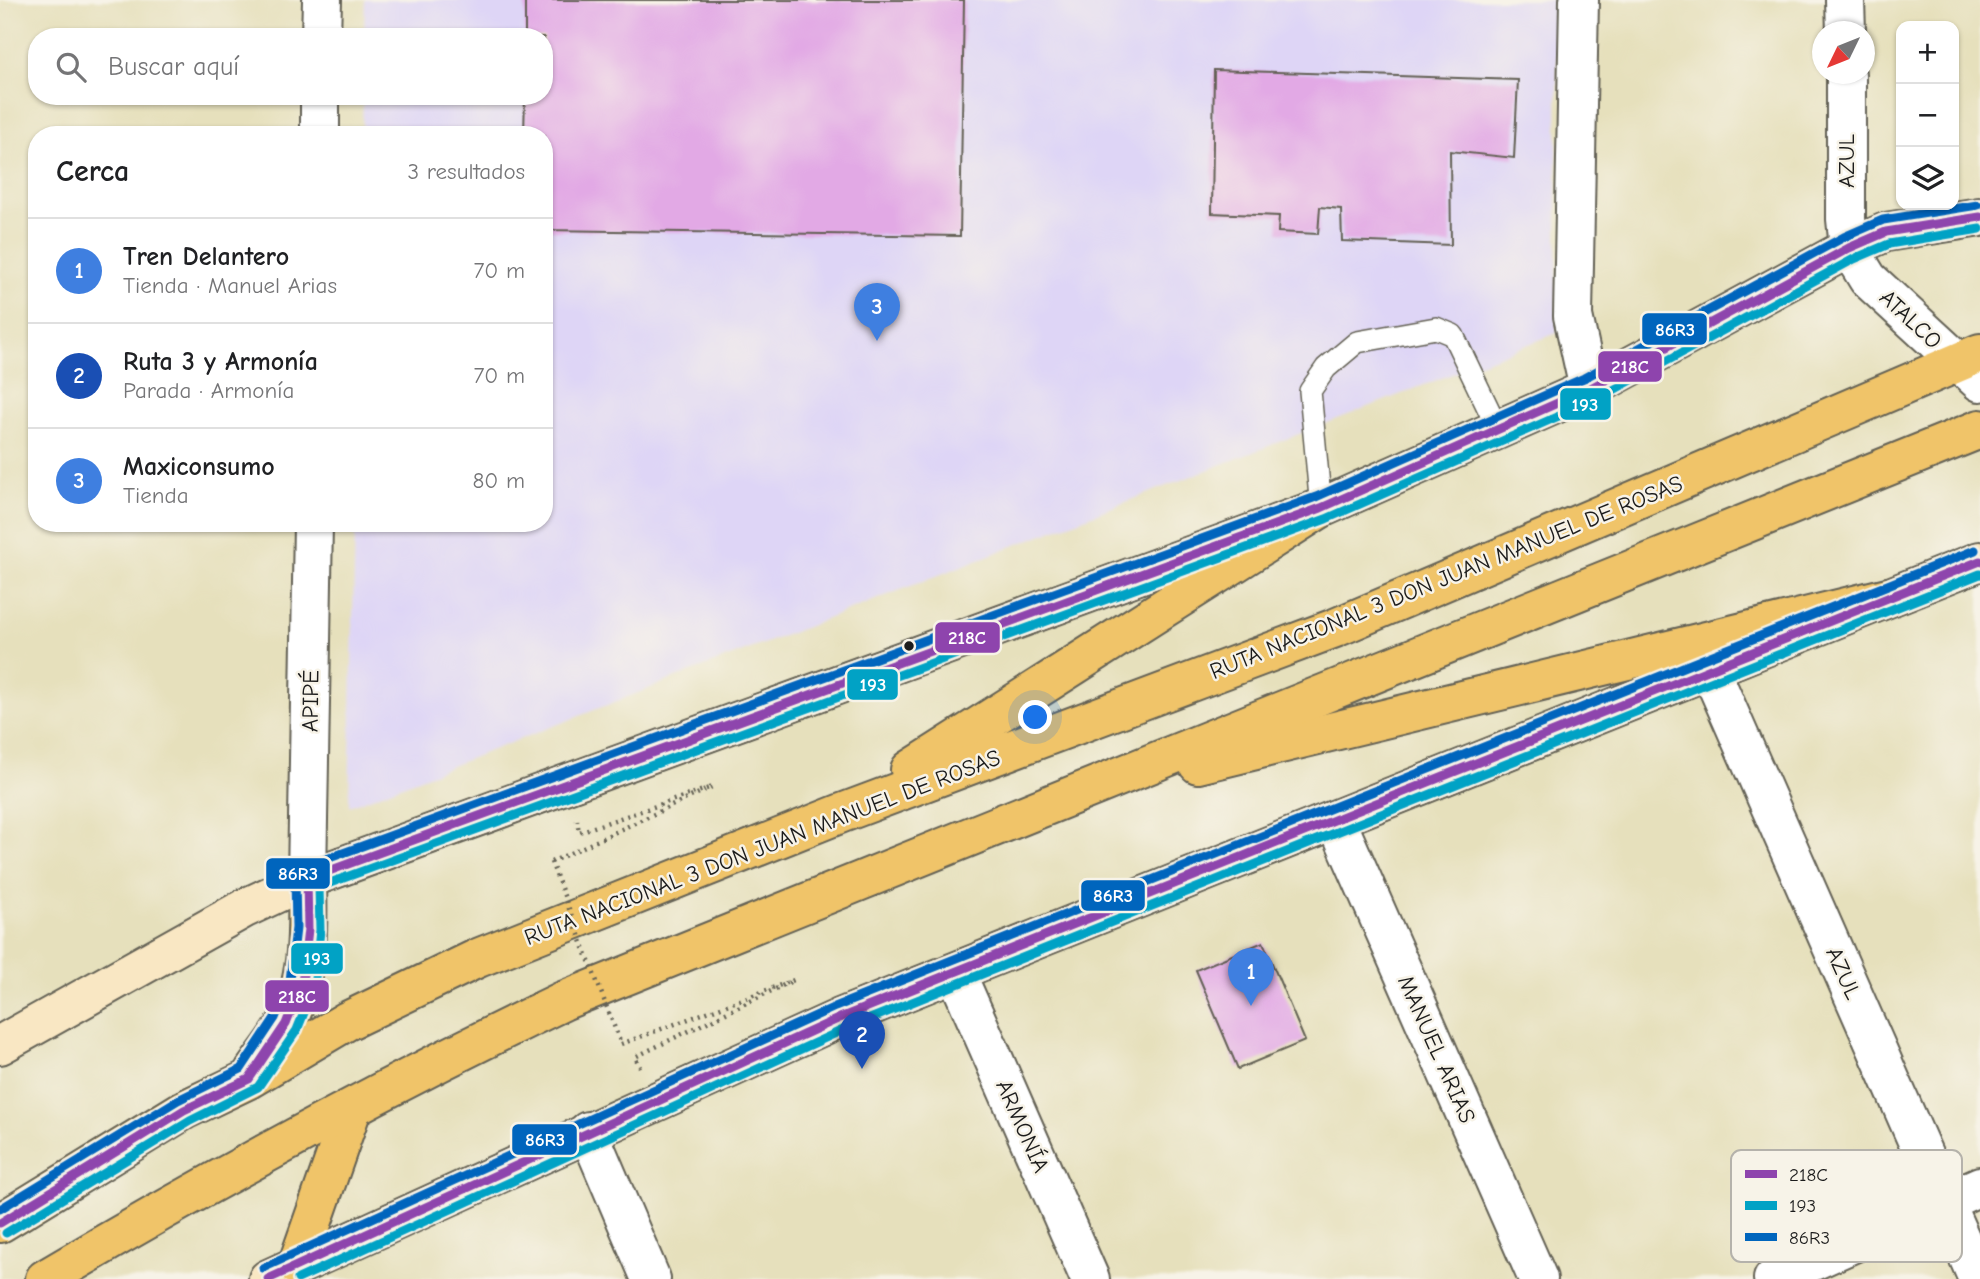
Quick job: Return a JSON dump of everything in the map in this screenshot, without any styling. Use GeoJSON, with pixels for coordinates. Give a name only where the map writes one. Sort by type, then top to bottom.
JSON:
{"type":"FeatureCollection","features":[{"type":"Feature","properties":{"kind":"highway","name":"RUTA NACIONAL 3 DON JUAN MANUEL DE ROSAS"},"geometry":{"type":"LineString","coordinates":[[0,1223],[184,1110],[249,1079],[347,1021],[478,958],[842,813],[1335,628],[1972,366]]}},
{"type":"Feature","properties":{"kind":"highway"},"geometry":{"type":"LineString","coordinates":[[45,1279],[203,1186],[453,1053],[563,1001],[1067,795],[1980,429]]}},
{"type":"Feature","properties":{"kind":"highway"},"geometry":{"type":"LineString","coordinates":[[842,813],[1321,508]]}},
{"type":"Feature","properties":{"kind":"highway"},"geometry":{"type":"LineString","coordinates":[[1067,795],[1888,597]]}},
{"type":"Feature","properties":{"kind":"highway"},"geometry":{"type":"LineString","coordinates":[[249,1079],[286,1024],[302,984],[308,929],[307,879]]}},
{"type":"Feature","properties":{"kind":"highway"},"geometry":{"type":"LineString","coordinates":[[287,1275],[352,1109]]}},
{"type":"Feature","properties":{"kind":"street"},"geometry":{"type":"LineString","coordinates":[[321,28],[322,0]]}},
{"type":"Feature","properties":{"kind":"street"},"geometry":{"type":"LineString","coordinates":[[1579,0],[1573,316],[1589,389]]}},
{"type":"Feature","properties":{"kind":"street"},"geometry":{"type":"LineString","coordinates":[[1846,0],[1846,21]]}},
{"type":"Feature","properties":{"kind":"street","name":"AZUL"},"geometry":{"type":"LineString","coordinates":[[1846,84],[1846,219],[1849,248]]}},
{"type":"Feature","properties":{"kind":"street"},"geometry":{"type":"LineString","coordinates":[[320,105],[320,126]]}},
{"type":"Feature","properties":{"kind":"street"},"geometry":{"type":"LineString","coordinates":[[0,1045],[245,908],[307,879],[1321,508],[1589,389],[1849,248],[1886,232],[1980,217]]}},
{"type":"Feature","properties":{"kind":"street","name":"ATALCO"},"geometry":{"type":"LineString","coordinates":[[1849,248],[1868,279],[1972,366]]}},
{"type":"Feature","properties":{"kind":"street","name":"APIPÉ"},"geometry":{"type":"LineString","coordinates":[[307,879],[313,532]]}},
{"type":"Feature","properties":{"kind":"street"},"geometry":{"type":"LineString","coordinates":[[287,1275],[654,1100],[840,1018],[956,974],[1709,667],[1980,561]]}},
{"type":"Feature","properties":{"kind":"street","name":"AZUL"},"geometry":{"type":"LineString","coordinates":[[1709,667],[1921,1150]]}},
{"type":"Feature","properties":{"kind":"street","name":"MANUEL ARIAS"},"geometry":{"type":"LineString","coordinates":[[1336,820],[1538,1279]]}},
{"type":"Feature","properties":{"kind":"street","name":"ARMONÍA"},"geometry":{"type":"LineString","coordinates":[[956,974],[1090,1279]]}},
{"type":"Feature","properties":{"kind":"street"},"geometry":{"type":"LineString","coordinates":[[588,1131],[651,1279]]}},
{"type":"Feature","properties":{"kind":"street"},"geometry":{"type":"LineString","coordinates":[[1962,1194],[1980,1186]]}},
{"type":"Feature","properties":{"kind":"street","name":"AZUL"},"geometry":{"type":"LineString","coordinates":[[1962,1243],[1978,1279]]}},
{"type":"Feature","properties":{"kind":"street"},"geometry":{"type":"LineString","coordinates":[[1773,1279],[1811,1262]]}},
{"type":"Feature","properties":{"kind":"lane"},"geometry":{"type":"LineString","coordinates":[[1321,508],[1310,391],[1326,368],[1357,342],[1436,328],[1453,335],[1499,431]]}},
{"type":"Feature","properties":{"kind":"path"},"geometry":{"type":"LineString","coordinates":[[570,785],[579,832],[712,787],[551,862],[621,1044],[794,980],[635,1057],[654,1100]]}},
{"type":"Feature","properties":{"kind":"shaded area"},"geometry":{"type":"Polygon","coordinates":[[[365,0],[1557,0],[1557,333],[349,806],[355,532],[553,532],[553,126],[362,126],[363,105],[553,105],[553,28],[364,28],[365,0]]]}},
{"type":"Feature","properties":{"kind":"building"},"geometry":{"type":"Polygon","coordinates":[[[525,0],[964,0],[960,236],[553,230],[553,126],[524,126],[525,105],[553,105],[553,28],[525,28],[525,0]]]}},
{"type":"Feature","properties":{"kind":"building"},"geometry":{"type":"Polygon","coordinates":[[[1214,70],[1518,80],[1514,158],[1450,151],[1451,245],[1342,241],[1341,209],[1320,207],[1318,234],[1278,232],[1279,216],[1212,213],[1214,70]]]}},
{"type":"Feature","properties":{"kind":"building"},"geometry":{"type":"Polygon","coordinates":[[[1263,942],[1305,1041],[1238,1069],[1196,970],[1263,942]]]}},
{"type":"Feature","properties":{"kind":"transit line","name":"86R3"},"geometry":{"type":"LineString","coordinates":[[0,1209],[178,1100],[241,1069],[275,1018],[290,981],[296,928],[295,878],[302,868],[1316,497],[1584,378],[1844,237],[1883,220],[1978,205]]}},
{"type":"Feature","properties":{"kind":"transit line","name":"218C"},"geometry":{"type":"LineString","coordinates":[[0,1223],[184,1110],[249,1079],[286,1024],[302,984],[308,929],[307,879],[1321,508],[1589,389],[1849,248],[1886,232],[1980,217]]}},
{"type":"Feature","properties":{"kind":"transit line","name":"193"},"geometry":{"type":"LineString","coordinates":[[6,1233],[190,1121],[258,1087],[297,1030],[314,988],[320,930],[319,887],[1326,519],[1595,400],[1854,259],[1889,244],[1980,229]]}},
{"type":"Feature","properties":{"kind":"transit line","name":"86R3"},"geometry":{"type":"LineString","coordinates":[[263,1268],[835,1007],[1975,550]]}},
{"type":"Feature","properties":{"kind":"transit line","name":"218C"},"geometry":{"type":"LineString","coordinates":[[268,1279],[840,1018],[1980,561]]}},
{"type":"Feature","properties":{"kind":"transit line","name":"193"},"geometry":{"type":"LineString","coordinates":[[298,1279],[845,1029],[1980,574]]}},
{"type":"Feature","properties":{"kind":"place","name":"Maxiconsumo"},"geometry":{"type":"Point","coordinates":[877,341]}},
{"type":"Feature","properties":{"kind":"place","name":"Tren Delantero"},"geometry":{"type":"Point","coordinates":[1251,1006]}},
{"type":"Feature","properties":{"kind":"place","name":"Ruta 3 y Armonía"},"geometry":{"type":"Point","coordinates":[862,1069]}}]}
